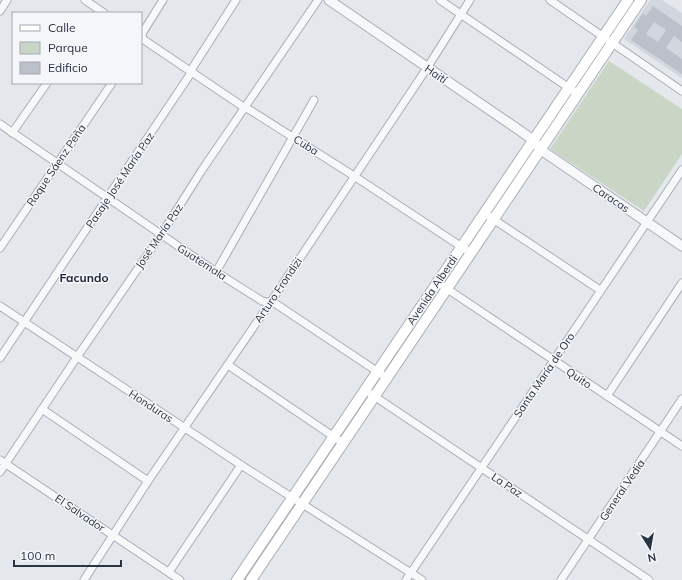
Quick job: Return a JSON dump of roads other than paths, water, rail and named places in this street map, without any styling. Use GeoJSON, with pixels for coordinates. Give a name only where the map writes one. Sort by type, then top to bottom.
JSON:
{"type":"FeatureCollection","features":[{"type":"Feature","properties":{"kind":"main road","name":"Avenida Alberdi"},"geometry":{"type":"LineString","coordinates":[[237,580],[628,0]]}},
{"type":"Feature","properties":{"kind":"main road","name":"Avenida Alberdi"},"geometry":{"type":"LineString","coordinates":[[251,580],[641,0]]}},
{"type":"Feature","properties":{"kind":"street"},"geometry":{"type":"LineString","coordinates":[[0,11],[7,0]]}},
{"type":"Feature","properties":{"kind":"street"},"geometry":{"type":"LineString","coordinates":[[85,0],[96,11]]}},
{"type":"Feature","properties":{"kind":"street"},"geometry":{"type":"LineString","coordinates":[[142,36],[163,0]]}},
{"type":"Feature","properties":{"kind":"street","name":"Pasaje José María Paz"},"geometry":{"type":"LineString","coordinates":[[0,358],[191,73],[192,67],[236,0]]}},
{"type":"Feature","properties":{"kind":"street","name":"José María Paz"},"geometry":{"type":"LineString","coordinates":[[0,472],[3,462],[42,409],[161,235],[202,170],[318,0]]}},
{"type":"Feature","properties":{"kind":"street","name":"Haití"},"geometry":{"type":"LineString","coordinates":[[329,0],[533,140],[541,150]]}},
{"type":"Feature","properties":{"kind":"street"},"geometry":{"type":"LineString","coordinates":[[440,0],[578,94]]}},
{"type":"Feature","properties":{"kind":"street","name":"Arturo Frondizi"},"geometry":{"type":"LineString","coordinates":[[84,580],[114,536],[148,481],[270,303],[427,68],[470,0]]}},
{"type":"Feature","properties":{"kind":"street"},"geometry":{"type":"LineString","coordinates":[[550,0],[682,91]]}},
{"type":"Feature","properties":{"kind":"street","name":"Cuba"},"geometry":{"type":"LineString","coordinates":[[142,40],[191,73],[354,176],[471,253]]}},
{"type":"Feature","properties":{"kind":"street"},"geometry":{"type":"LineString","coordinates":[[12,133],[45,84]]}},
{"type":"Feature","properties":{"kind":"street","name":"Roque Sáenz Peña"},"geometry":{"type":"LineString","coordinates":[[0,248],[111,84]]}},
{"type":"Feature","properties":{"kind":"street"},"geometry":{"type":"LineString","coordinates":[[216,272],[314,100]]}},
{"type":"Feature","properties":{"kind":"street","name":"Guatemala"},"geometry":{"type":"LineString","coordinates":[[0,124],[216,272],[262,301],[276,304],[388,378]]}},
{"type":"Feature","properties":{"kind":"street","name":"Caracas"},"geometry":{"type":"LineString","coordinates":[[541,150],[682,246]]}},
{"type":"Feature","properties":{"kind":"street","name":"Santa María de Oro"},"geometry":{"type":"LineString","coordinates":[[406,580],[682,170]]}},
{"type":"Feature","properties":{"kind":"street"},"geometry":{"type":"LineString","coordinates":[[484,213],[600,290]]}},
{"type":"Feature","properties":{"kind":"street","name":"Quito"},"geometry":{"type":"LineString","coordinates":[[438,282],[553,361],[682,446]]}},
{"type":"Feature","properties":{"kind":"street"},"geometry":{"type":"LineString","coordinates":[[607,396],[682,283]]}},
{"type":"Feature","properties":{"kind":"street","name":"Honduras"},"geometry":{"type":"LineString","coordinates":[[0,306],[241,465],[422,580]]}},
{"type":"Feature","properties":{"kind":"street"},"geometry":{"type":"LineString","coordinates":[[228,365],[343,443]]}},
{"type":"Feature","properties":{"kind":"street","name":"La Paz"},"geometry":{"type":"LineString","coordinates":[[365,390],[649,580]]}},
{"type":"Feature","properties":{"kind":"street","name":"General Vedia"},"geometry":{"type":"LineString","coordinates":[[561,580],[682,399]]}},
{"type":"Feature","properties":{"kind":"street"},"geometry":{"type":"LineString","coordinates":[[42,409],[148,481]]}},
{"type":"Feature","properties":{"kind":"street","name":"El Salvador"},"geometry":{"type":"LineString","coordinates":[[3,462],[180,580]]}},
{"type":"Feature","properties":{"kind":"street"},"geometry":{"type":"LineString","coordinates":[[169,572],[241,465]]}},
{"type":"Feature","properties":{"kind":"district","name":"Facundo"},"geometry":{"type":"Point","coordinates":[84,278]}}]}
